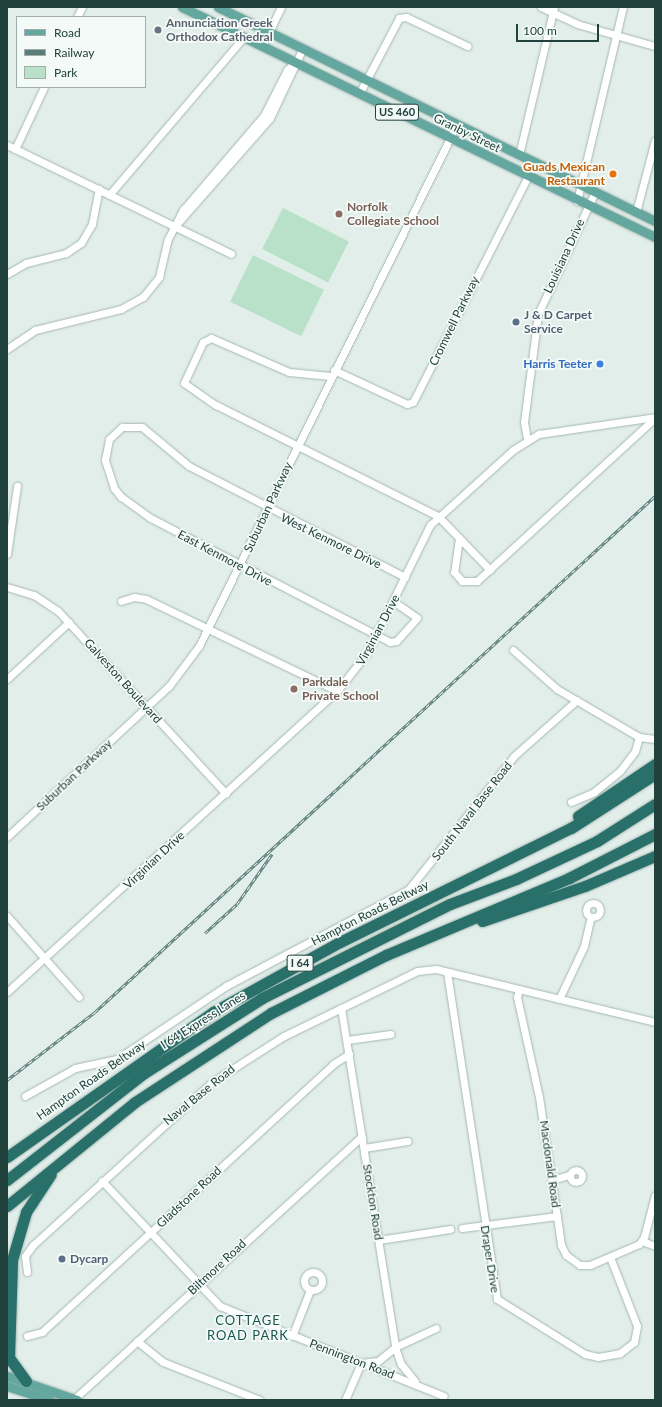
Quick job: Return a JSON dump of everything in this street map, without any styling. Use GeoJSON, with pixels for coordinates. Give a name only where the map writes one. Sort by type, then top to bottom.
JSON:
{"type":"FeatureCollection","features":[{"type":"Feature","properties":{"kind":"highway"},"geometry":{"type":"LineString","coordinates":[[506,861],[655,764]]}},
{"type":"Feature","properties":{"kind":"highway","name":"Hampton Roads Beltway"},"geometry":{"type":"LineString","coordinates":[[7,1157],[104,1086],[214,1012],[277,975],[506,861],[598,813],[655,774]]}},
{"type":"Feature","properties":{"kind":"highway"},"geometry":{"type":"LineString","coordinates":[[432,913],[566,856],[655,804]]}},
{"type":"Feature","properties":{"kind":"highway"},"geometry":{"type":"LineString","coordinates":[[432,913],[566,860],[655,811]]}},
{"type":"Feature","properties":{"kind":"highway"},"geometry":{"type":"LineString","coordinates":[[531,894],[655,826]]}},
{"type":"Feature","properties":{"kind":"highway","name":"I 64"},"geometry":{"type":"LineString","coordinates":[[7,1206],[100,1129],[211,1051],[312,991],[386,955],[531,894],[655,834]]}},
{"type":"Feature","properties":{"kind":"highway"},"geometry":{"type":"LineString","coordinates":[[312,991],[453,931],[585,886],[655,856]]}},
{"type":"Feature","properties":{"kind":"highway","name":"I 64 Express Lanes"},"geometry":{"type":"LineString","coordinates":[[7,1180],[97,1107],[185,1045],[302,976],[432,913]]}},
{"type":"Feature","properties":{"kind":"highway"},"geometry":{"type":"LineString","coordinates":[[7,1150],[83,1096],[104,1086]]}},
{"type":"Feature","properties":{"kind":"highway"},"geometry":{"type":"LineString","coordinates":[[26,1381],[10,1363],[8,1338],[12,1260],[26,1212],[48,1178],[100,1129]]}},
{"type":"Feature","properties":{"kind":"main road","name":"Granby Street"},"geometry":{"type":"LineString","coordinates":[[182,7],[577,201],[655,237]]}},
{"type":"Feature","properties":{"kind":"main road","name":"Granby Street"},"geometry":{"type":"LineString","coordinates":[[218,7],[655,221]]}},
{"type":"Feature","properties":{"kind":"main road"},"geometry":{"type":"LineString","coordinates":[[7,1376],[26,1381],[75,1400]]}},
{"type":"Feature","properties":{"kind":"main road"},"geometry":{"type":"LineString","coordinates":[[7,1386],[50,1400]]}},
{"type":"Feature","properties":{"kind":"street"},"geometry":{"type":"LineString","coordinates":[[78,16],[82,7]]}},
{"type":"Feature","properties":{"kind":"street"},"geometry":{"type":"LineString","coordinates":[[262,46],[281,7]]}},
{"type":"Feature","properties":{"kind":"street"},"geometry":{"type":"LineString","coordinates":[[541,7],[553,10],[616,36],[655,46]]}},
{"type":"Feature","properties":{"kind":"street"},"geometry":{"type":"LineString","coordinates":[[577,201],[623,7]]}},
{"type":"Feature","properties":{"kind":"street"},"geometry":{"type":"LineString","coordinates":[[519,155],[553,10]]}},
{"type":"Feature","properties":{"kind":"street"},"geometry":{"type":"LineString","coordinates":[[359,94],[399,18],[406,17],[467,46]]}},
{"type":"Feature","properties":{"kind":"street"},"geometry":{"type":"LineString","coordinates":[[109,195],[244,37]]}},
{"type":"Feature","properties":{"kind":"street"},"geometry":{"type":"LineString","coordinates":[[7,349],[35,330],[129,307],[148,292],[159,277],[174,226],[270,118],[295,62],[303,48]]}},
{"type":"Feature","properties":{"kind":"street"},"geometry":{"type":"LineString","coordinates":[[15,149],[44,88]]}},
{"type":"Feature","properties":{"kind":"street","name":"Suburban Parkway"},"geometry":{"type":"LineString","coordinates":[[7,837],[147,708],[178,676],[209,627],[240,567],[332,373],[457,124]]}},
{"type":"Feature","properties":{"kind":"street"},"geometry":{"type":"LineString","coordinates":[[636,212],[655,140]]}},
{"type":"Feature","properties":{"kind":"street"},"geometry":{"type":"LineString","coordinates":[[7,145],[231,254]]}},
{"type":"Feature","properties":{"kind":"street","name":"Cromwell Parkway"},"geometry":{"type":"LineString","coordinates":[[297,445],[193,392],[184,381],[207,338],[289,372],[332,373],[407,404],[413,402],[535,162]]}},
{"type":"Feature","properties":{"kind":"street"},"geometry":{"type":"LineString","coordinates":[[7,274],[26,263],[66,253],[81,243],[92,224],[99,190]]}},
{"type":"Feature","properties":{"kind":"street","name":"Louisiana Drive"},"geometry":{"type":"LineString","coordinates":[[527,439],[524,422],[535,322],[595,192]]}},
{"type":"Feature","properties":{"kind":"street"},"geometry":{"type":"LineString","coordinates":[[459,538],[453,568],[458,579],[471,582],[490,570],[655,418]]}},
{"type":"Feature","properties":{"kind":"street","name":"Virginian Drive"},"geometry":{"type":"LineString","coordinates":[[7,992],[46,959],[337,691],[361,663],[376,636],[428,530],[439,517],[527,439],[553,431],[655,418]]}},
{"type":"Feature","properties":{"kind":"street","name":"West Kenmore Drive"},"geometry":{"type":"LineString","coordinates":[[104,453],[109,439],[118,429],[131,425],[142,427],[189,466],[267,509],[405,577]]}},
{"type":"Feature","properties":{"kind":"street"},"geometry":{"type":"LineString","coordinates":[[297,445],[439,517],[490,570]]}},
{"type":"Feature","properties":{"kind":"street","name":"East Kenmore Drive"},"geometry":{"type":"LineString","coordinates":[[104,453],[110,479],[121,497],[149,517],[240,567],[376,636],[393,642],[416,621],[413,612],[393,601]]}},
{"type":"Feature","properties":{"kind":"street"},"geometry":{"type":"LineString","coordinates":[[7,554],[17,486]]}},
{"type":"Feature","properties":{"kind":"street","name":"Galveston Boulevard"},"geometry":{"type":"LineString","coordinates":[[7,587],[43,600],[69,622],[226,794]]}},
{"type":"Feature","properties":{"kind":"street"},"geometry":{"type":"LineString","coordinates":[[122,601],[146,599],[209,627],[337,691]]}},
{"type":"Feature","properties":{"kind":"street"},"geometry":{"type":"LineString","coordinates":[[7,679],[69,622]]}},
{"type":"Feature","properties":{"kind":"street"},"geometry":{"type":"LineString","coordinates":[[513,650],[546,682],[639,737],[655,739]]}},
{"type":"Feature","properties":{"kind":"street","name":"South Naval Base Road"},"geometry":{"type":"LineString","coordinates":[[25,1096],[75,1068],[91,1066],[117,1059],[226,986],[408,888],[514,756],[577,700]]}},
{"type":"Feature","properties":{"kind":"street"},"geometry":{"type":"LineString","coordinates":[[571,802],[594,792],[620,771],[635,751],[639,737]]}},
{"type":"Feature","properties":{"kind":"street"},"geometry":{"type":"LineString","coordinates":[[7,916],[79,997]]}},
{"type":"Feature","properties":{"kind":"street"},"geometry":{"type":"LineString","coordinates":[[560,999],[584,946],[590,919]]}},
{"type":"Feature","properties":{"kind":"street","name":"Naval Base Road"},"geometry":{"type":"LineString","coordinates":[[28,1272],[26,1252],[102,1181],[224,1072],[341,1008],[420,970],[447,972]]}},
{"type":"Feature","properties":{"kind":"street"},"geometry":{"type":"LineString","coordinates":[[447,972],[655,1022]]}},
{"type":"Feature","properties":{"kind":"street","name":"Draper Drive"},"geometry":{"type":"LineString","coordinates":[[447,972],[494,1294],[499,1302],[592,1356],[620,1353],[636,1336],[636,1323],[610,1257]]}},
{"type":"Feature","properties":{"kind":"street","name":"Macdonald Road"},"geometry":{"type":"LineString","coordinates":[[519,989],[517,997],[536,1079],[561,1245],[570,1259],[584,1265],[610,1257],[642,1241]]}},
{"type":"Feature","properties":{"kind":"street","name":"Stockton Road"},"geometry":{"type":"LineString","coordinates":[[341,1008],[379,1240],[394,1346],[406,1371],[424,1386]]}},
{"type":"Feature","properties":{"kind":"street"},"geometry":{"type":"LineString","coordinates":[[347,1040],[391,1034]]}},
{"type":"Feature","properties":{"kind":"street","name":"Gladstone Road"},"geometry":{"type":"LineString","coordinates":[[27,1336],[42,1332],[333,1064],[349,1054]]}},
{"type":"Feature","properties":{"kind":"street","name":"Biltmore Road"},"geometry":{"type":"LineString","coordinates":[[75,1400],[198,1284],[362,1136]]}},
{"type":"Feature","properties":{"kind":"street"},"geometry":{"type":"LineString","coordinates":[[364,1148],[407,1141]]}},
{"type":"Feature","properties":{"kind":"street"},"geometry":{"type":"LineString","coordinates":[[552,1180],[568,1175]]}},
{"type":"Feature","properties":{"kind":"street","name":"Pennington Road"},"geometry":{"type":"LineString","coordinates":[[102,1181],[198,1284],[230,1311],[361,1363],[424,1386],[444,1396]]}},
{"type":"Feature","properties":{"kind":"street"},"geometry":{"type":"LineString","coordinates":[[655,1195],[642,1241],[655,1246]]}},
{"type":"Feature","properties":{"kind":"street"},"geometry":{"type":"LineString","coordinates":[[462,1228],[557,1216]]}},
{"type":"Feature","properties":{"kind":"street"},"geometry":{"type":"LineString","coordinates":[[379,1240],[450,1229]]}},
{"type":"Feature","properties":{"kind":"street"},"geometry":{"type":"LineString","coordinates":[[292,1336],[310,1290]]}},
{"type":"Feature","properties":{"kind":"street"},"geometry":{"type":"LineString","coordinates":[[346,1400],[361,1363],[378,1361],[394,1346],[436,1328]]}},
{"type":"Feature","properties":{"kind":"street"},"geometry":{"type":"LineString","coordinates":[[137,1341],[163,1362],[260,1400]]}},
{"type":"Feature","properties":{"kind":"green space"},"geometry":{"type":"Polygon","coordinates":[[[283,208],[349,242],[328,283],[262,249],[283,208]]]}},
{"type":"Feature","properties":{"kind":"green space"},"geometry":{"type":"Polygon","coordinates":[[[253,255],[324,290],[301,336],[230,302],[253,255]]]}},
{"type":"Feature","properties":{"kind":"railway"},"geometry":{"type":"LineString","coordinates":[[7,1080],[95,1012],[655,496]]}},
{"type":"Feature","properties":{"kind":"railway"},"geometry":{"type":"LineString","coordinates":[[205,933],[237,904],[272,854]]}},
{"type":"Feature","properties":{"kind":"place","name":"Annunciation Greek Orthodox Cathedral"},"geometry":{"type":"Point","coordinates":[158,30]}},
{"type":"Feature","properties":{"kind":"place","name":"Guads Mexican Restaurant"},"geometry":{"type":"Point","coordinates":[613,174]}},
{"type":"Feature","properties":{"kind":"place","name":"Norfolk Collegiate School"},"geometry":{"type":"Point","coordinates":[339,214]}},
{"type":"Feature","properties":{"kind":"place","name":"J & D Carpet Service"},"geometry":{"type":"Point","coordinates":[516,322]}},
{"type":"Feature","properties":{"kind":"place","name":"Harris Teeter"},"geometry":{"type":"Point","coordinates":[600,364]}},
{"type":"Feature","properties":{"kind":"place","name":"Parkdale Private School"},"geometry":{"type":"Point","coordinates":[294,689]}},
{"type":"Feature","properties":{"kind":"place","name":"Dycarp"},"geometry":{"type":"Point","coordinates":[62,1259]}},
{"type":"Feature","properties":{"kind":"district","name":"COTTAGE ROAD PARK"},"geometry":{"type":"Point","coordinates":[248,1328]}}]}
